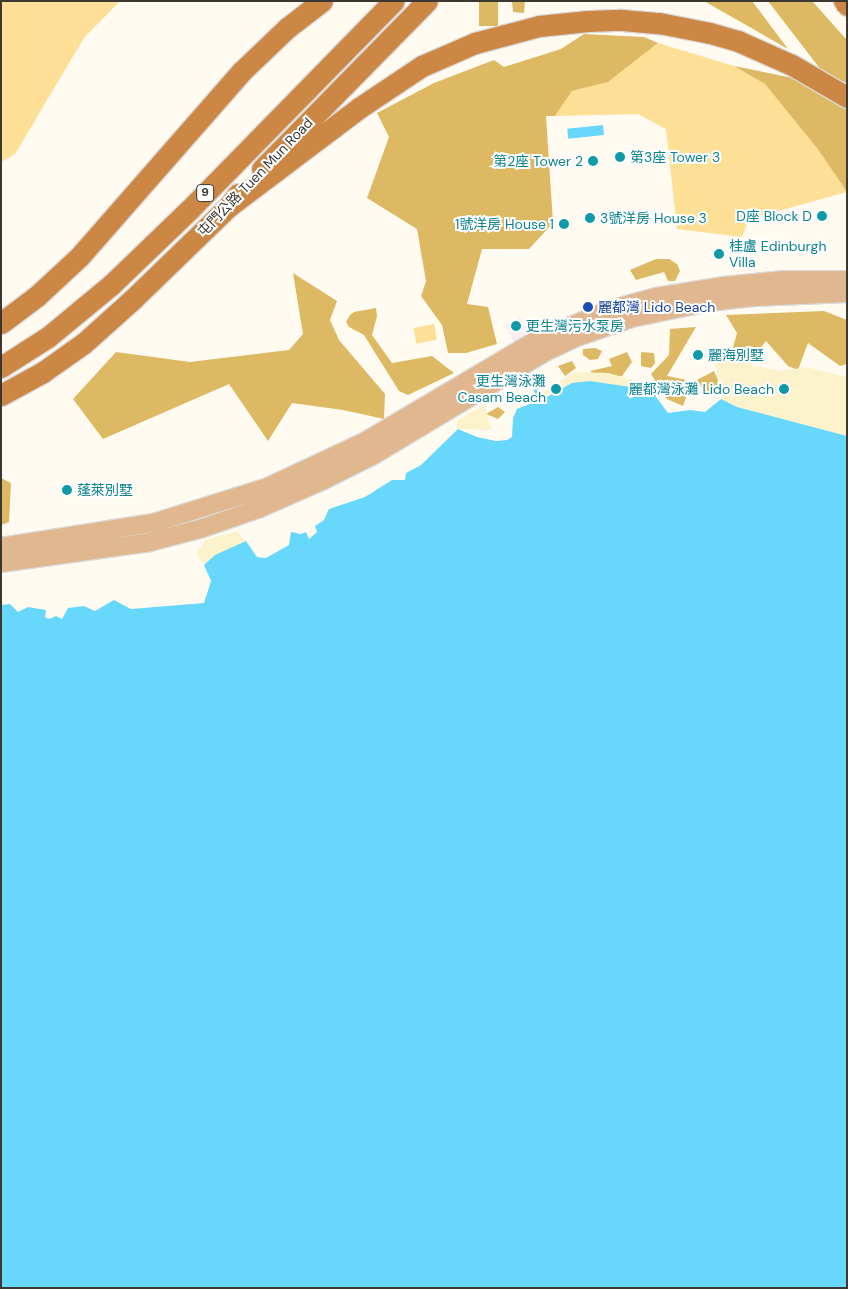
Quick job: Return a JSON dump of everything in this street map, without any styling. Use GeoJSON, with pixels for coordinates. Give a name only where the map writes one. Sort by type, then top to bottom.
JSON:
{"type":"FeatureCollection","features":[{"type":"Feature","properties":{"kind":"highway"},"geometry":{"type":"LineString","coordinates":[[1,323],[37,296],[80,256],[236,77],[275,39],[322,1]]}},
{"type":"Feature","properties":{"kind":"highway","name":"屯門公路 Tuen Mun Road"},"geometry":{"type":"LineString","coordinates":[[1,367],[48,337],[112,284],[190,209],[394,1]]}},
{"type":"Feature","properties":{"kind":"highway","name":"屯門公路 Tuen Mun Road"},"geometry":{"type":"LineString","coordinates":[[1,396],[43,372],[84,342],[229,206],[240,191],[427,1]]}},
{"type":"Feature","properties":{"kind":"highway"},"geometry":{"type":"LineString","coordinates":[[844,1],[847,5]]}},
{"type":"Feature","properties":{"kind":"highway"},"geometry":{"type":"LineString","coordinates":[[229,206],[359,108],[422,66],[475,43],[539,26],[622,20],[686,27],[738,41],[760,50],[792,65],[841,93]]}},
{"type":"Feature","properties":{"kind":"main road"},"geometry":{"type":"LineString","coordinates":[[1,547],[153,523],[268,487],[366,441],[513,353],[590,317],[640,301],[694,290],[756,282],[847,280]]}},
{"type":"Feature","properties":{"kind":"main road"},"geometry":{"type":"LineString","coordinates":[[1,563],[110,550],[168,538],[258,509],[364,460],[510,371],[580,336],[632,318],[709,302],[771,296],[847,294]]}},
{"type":"Feature","properties":{"kind":"shaded area"},"geometry":{"type":"Polygon","coordinates":[[[1,1],[120,1],[84,38],[15,154],[1,162],[1,1]]]}},
{"type":"Feature","properties":{"kind":"shaded area"},"geometry":{"type":"Polygon","coordinates":[[[479,1],[498,1],[498,26],[479,26],[479,1]]]}},
{"type":"Feature","properties":{"kind":"shaded area"},"geometry":{"type":"Polygon","coordinates":[[[512,1],[525,1],[524,13],[513,12],[512,1]]]}},
{"type":"Feature","properties":{"kind":"shaded area"},"geometry":{"type":"Polygon","coordinates":[[[704,1],[752,1],[788,49],[704,1]]]}},
{"type":"Feature","properties":{"kind":"shaded area"},"geometry":{"type":"Polygon","coordinates":[[[768,1],[812,1],[847,40],[847,88],[821,70],[768,1]]]}},
{"type":"Feature","properties":{"kind":"shaded area"},"geometry":{"type":"Polygon","coordinates":[[[584,34],[644,37],[658,43],[608,82],[572,91],[555,116],[546,116],[553,223],[529,249],[482,249],[467,304],[488,307],[497,344],[466,353],[448,353],[442,325],[421,296],[426,281],[417,229],[367,198],[389,137],[377,113],[434,83],[494,60],[504,67],[561,49],[584,34]]]}},
{"type":"Feature","properties":{"kind":"shaded area"},"geometry":{"type":"Polygon","coordinates":[[[658,43],[734,66],[765,84],[817,148],[847,192],[749,219],[742,237],[677,229],[666,129],[638,114],[555,116],[572,91],[608,82],[658,43]]]}},
{"type":"Feature","properties":{"kind":"shaded area"},"geometry":{"type":"Polygon","coordinates":[[[734,66],[808,81],[847,109],[847,192],[817,148],[765,84],[734,66]]]}},
{"type":"Feature","properties":{"kind":"shaded area"},"geometry":{"type":"Polygon","coordinates":[[[656,259],[669,259],[677,264],[680,271],[675,281],[668,281],[664,272],[636,280],[630,270],[656,259]]]}},
{"type":"Feature","properties":{"kind":"shaded area"},"geometry":{"type":"Polygon","coordinates":[[[293,273],[337,301],[330,320],[339,340],[385,394],[384,419],[343,410],[292,403],[268,441],[229,384],[103,439],[73,399],[116,352],[190,362],[289,350],[303,334],[293,273]]]}},
{"type":"Feature","properties":{"kind":"shaded area"},"geometry":{"type":"Polygon","coordinates":[[[376,308],[377,316],[372,335],[392,363],[432,356],[454,373],[408,395],[399,391],[364,335],[349,327],[346,322],[354,312],[376,308]]]}},
{"type":"Feature","properties":{"kind":"shaded area"},"geometry":{"type":"Polygon","coordinates":[[[824,311],[847,320],[847,364],[840,366],[808,343],[798,370],[788,366],[766,341],[743,370],[729,362],[737,333],[726,315],[824,311]]]}},
{"type":"Feature","properties":{"kind":"shaded area","name":"更生灣污水泵房"},"geometry":{"type":"Polygon","coordinates":[[[520,317],[529,334],[514,342],[505,325],[520,317]]]}},
{"type":"Feature","properties":{"kind":"shaded area"},"geometry":{"type":"Polygon","coordinates":[[[434,324],[437,340],[416,344],[413,328],[434,324]]]}},
{"type":"Feature","properties":{"kind":"shaded area"},"geometry":{"type":"Polygon","coordinates":[[[696,327],[667,376],[692,381],[683,406],[667,399],[651,374],[669,355],[670,329],[696,327]]]}},
{"type":"Feature","properties":{"kind":"shaded area"},"geometry":{"type":"Polygon","coordinates":[[[595,348],[602,351],[598,359],[590,360],[583,355],[583,349],[595,348]]]}},
{"type":"Feature","properties":{"kind":"shaded area"},"geometry":{"type":"Polygon","coordinates":[[[627,352],[632,362],[622,376],[598,378],[590,371],[612,366],[609,359],[627,352]]]}},
{"type":"Feature","properties":{"kind":"shaded area"},"geometry":{"type":"Polygon","coordinates":[[[641,352],[654,353],[655,363],[651,368],[641,366],[641,352]]]}},
{"type":"Feature","properties":{"kind":"shaded area"},"geometry":{"type":"Polygon","coordinates":[[[572,361],[576,368],[565,376],[558,366],[572,361]]]}},
{"type":"Feature","properties":{"kind":"shaded area"},"geometry":{"type":"Polygon","coordinates":[[[714,371],[718,380],[717,390],[705,393],[697,380],[714,371]]]}},
{"type":"Feature","properties":{"kind":"shaded area"},"geometry":{"type":"Polygon","coordinates":[[[498,407],[505,412],[498,419],[486,414],[498,407]]]}},
{"type":"Feature","properties":{"kind":"shaded area"},"geometry":{"type":"Polygon","coordinates":[[[1,478],[11,483],[9,522],[1,525],[1,478]]]}},
{"type":"Feature","properties":{"kind":"sand","name":"麗都灣泳灘 Lido Beach"},"geometry":{"type":"Polygon","coordinates":[[[729,350],[738,355],[743,354],[753,366],[783,371],[806,367],[847,377],[847,436],[737,407],[721,399],[722,380],[717,377],[715,365],[729,350]]]}},
{"type":"Feature","properties":{"kind":"sand","name":"更生灣泳灘 Casam Beach"},"geometry":{"type":"Polygon","coordinates":[[[574,372],[608,373],[639,383],[638,388],[582,382],[559,389],[531,404],[530,401],[574,372]]]}},
{"type":"Feature","properties":{"kind":"sand"},"geometry":{"type":"Polygon","coordinates":[[[485,404],[491,430],[458,429],[457,421],[485,404]]]}},
{"type":"Feature","properties":{"kind":"sand"},"geometry":{"type":"Polygon","coordinates":[[[237,531],[246,541],[215,555],[204,565],[196,553],[206,540],[237,531]]]}},
{"type":"Feature","properties":{"kind":"water"},"geometry":{"type":"Polygon","coordinates":[[[603,125],[604,135],[568,139],[567,129],[603,125]]]}},
{"type":"Feature","properties":{"kind":"water"},"geometry":{"type":"Polygon","coordinates":[[[590,381],[651,390],[668,413],[690,410],[705,412],[721,399],[737,407],[847,436],[847,1288],[1,1288],[1,605],[10,604],[18,612],[28,607],[46,610],[45,617],[49,619],[56,616],[62,619],[68,608],[84,606],[95,611],[114,600],[131,609],[204,603],[211,581],[204,565],[215,555],[246,541],[257,557],[266,558],[289,545],[291,532],[301,534],[306,532],[309,539],[317,532],[315,526],[324,520],[329,509],[365,497],[392,480],[405,480],[406,473],[421,465],[458,429],[477,437],[496,441],[507,440],[512,437],[513,418],[517,409],[545,398],[572,383],[590,381]]]}},
{"type":"Feature","properties":{"kind":"waterway"},"geometry":{"type":"LineString","coordinates":[[531,383],[540,400]]}},
{"type":"Feature","properties":{"kind":"place","name":"第3座 Tower 3"},"geometry":{"type":"Point","coordinates":[620,157]}},
{"type":"Feature","properties":{"kind":"place","name":"第2座 Tower 2"},"geometry":{"type":"Point","coordinates":[593,161]}},
{"type":"Feature","properties":{"kind":"place","name":"D座 Block D"},"geometry":{"type":"Point","coordinates":[822,216]}},
{"type":"Feature","properties":{"kind":"place","name":"3號洋房 House 3"},"geometry":{"type":"Point","coordinates":[590,218]}},
{"type":"Feature","properties":{"kind":"place","name":"1號洋房 House 1"},"geometry":{"type":"Point","coordinates":[564,224]}},
{"type":"Feature","properties":{"kind":"place","name":"桂盧 Edinburgh Villa"},"geometry":{"type":"Point","coordinates":[719,254]}},
{"type":"Feature","properties":{"kind":"place","name":"麗都灣 Lido Beach"},"geometry":{"type":"Point","coordinates":[588,307]}},
{"type":"Feature","properties":{"kind":"place","name":"更生灣污水泵房"},"geometry":{"type":"Point","coordinates":[516,326]}},
{"type":"Feature","properties":{"kind":"place","name":"麗海別墅"},"geometry":{"type":"Point","coordinates":[698,355]}},
{"type":"Feature","properties":{"kind":"place","name":"更生灣泳灘 Casam Beach"},"geometry":{"type":"Point","coordinates":[556,389]}},
{"type":"Feature","properties":{"kind":"place","name":"麗都灣泳灘 Lido Beach"},"geometry":{"type":"Point","coordinates":[784,389]}},
{"type":"Feature","properties":{"kind":"place","name":"蓬萊別墅"},"geometry":{"type":"Point","coordinates":[67,490]}}]}
